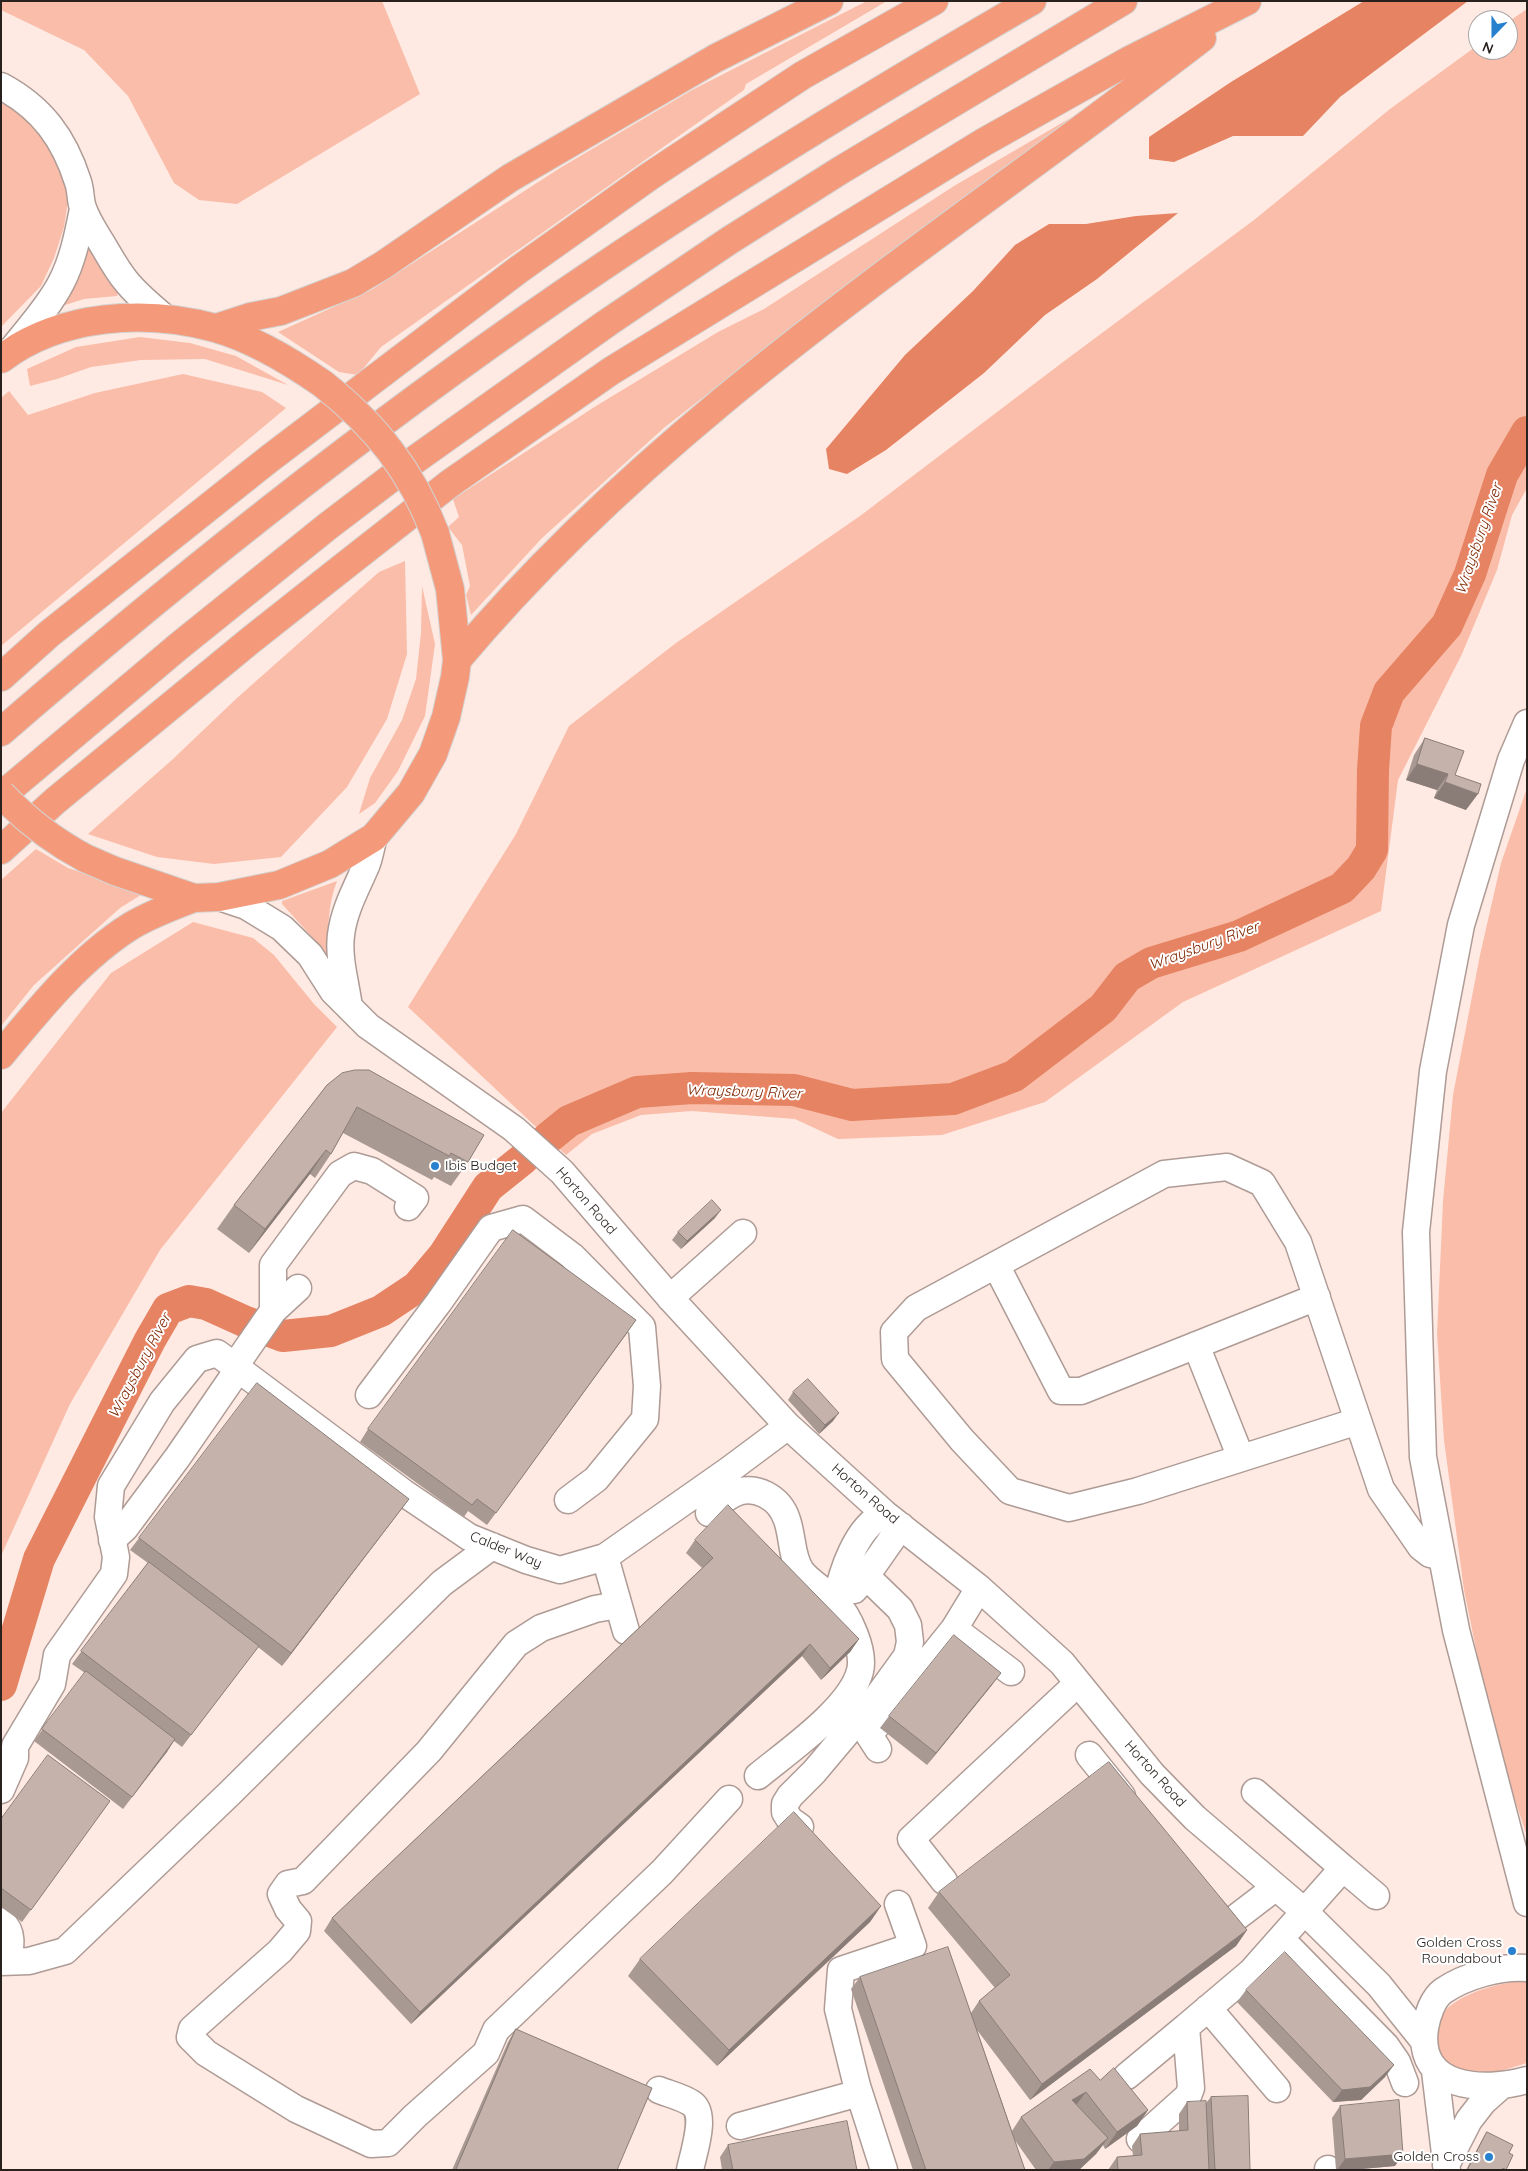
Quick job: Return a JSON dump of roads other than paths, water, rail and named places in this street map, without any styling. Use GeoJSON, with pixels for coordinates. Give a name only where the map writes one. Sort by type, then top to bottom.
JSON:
{"type":"FeatureCollection","features":[{"type":"Feature","properties":{"kind":"highway"},"geometry":{"type":"LineString","coordinates":[[216,328],[281,311],[353,283],[383,265],[510,178],[716,58],[829,1]]}},
{"type":"Feature","properties":{"kind":"highway"},"geometry":{"type":"LineString","coordinates":[[1,677],[57,628],[261,465],[518,270],[650,176],[803,75],[934,1]]}},
{"type":"Feature","properties":{"kind":"highway"},"geometry":{"type":"LineString","coordinates":[[1,732],[140,614],[311,478],[481,352],[599,270],[738,179],[944,52],[1032,1]]}},
{"type":"Feature","properties":{"kind":"highway"},"geometry":{"type":"LineString","coordinates":[[207,898],[115,872],[85,858],[50,838],[1,795],[179,646],[416,458],[607,323],[730,240],[841,170],[1123,1]]}},
{"type":"Feature","properties":{"kind":"highway"},"geometry":{"type":"LineString","coordinates":[[456,660],[488,623],[607,502],[712,410],[825,319],[1131,92],[1248,1]]}},
{"type":"Feature","properties":{"kind":"highway"},"geometry":{"type":"LineString","coordinates":[[1,850],[70,789],[339,570],[449,484],[611,371],[984,142],[1128,61],[1248,1]]}},
{"type":"Feature","properties":{"kind":"highway"},"geometry":{"type":"LineString","coordinates":[[1,1056],[54,994],[87,961],[132,925],[156,913],[207,898],[279,885],[330,864],[374,837],[411,794],[433,754],[446,717],[455,678],[456,660],[450,589],[435,533],[427,511],[402,465],[366,420],[323,384],[286,359],[216,328],[165,318],[88,322],[49,333],[6,356]]}},
{"type":"Feature","properties":{"kind":"street"},"geometry":{"type":"LineString","coordinates":[[1,86],[19,96],[40,112],[55,130],[68,156],[78,183],[83,208],[96,235],[125,280],[165,318]]}},
{"type":"Feature","properties":{"kind":"street"},"geometry":{"type":"LineString","coordinates":[[6,356],[49,303],[61,283],[74,251],[83,208]]}},
{"type":"Feature","properties":{"kind":"street"},"geometry":{"type":"LineString","coordinates":[[1527,723],[1511,760],[1461,925],[1433,1071],[1416,1232],[1423,1458],[1456,1630],[1527,1904]]}},
{"type":"Feature","properties":{"kind":"street"},"geometry":{"type":"LineString","coordinates":[[349,1007],[341,954],[341,935],[353,892],[366,865],[374,837]]}},
{"type":"Feature","properties":{"kind":"street","name":"Horton Road"},"geometry":{"type":"LineString","coordinates":[[207,898],[246,906],[282,928],[310,955],[333,991],[368,1026],[514,1129],[562,1172],[671,1299],[788,1426],[854,1487],[979,1588],[1062,1663],[1164,1787],[1195,1818],[1304,1911],[1379,1985],[1423,2040]]}},
{"type":"Feature","properties":{"kind":"street"},"geometry":{"type":"LineString","coordinates":[[272,1311],[273,1265],[340,1174],[354,1166],[372,1171],[415,1198],[408,1207]]}},
{"type":"Feature","properties":{"kind":"street"},"geometry":{"type":"LineString","coordinates":[[1358,1421],[1138,1491],[1069,1508],[1010,1491],[962,1440],[895,1360],[894,1332],[916,1308],[1164,1174],[1227,1167],[1262,1182],[1298,1242],[1381,1489],[1421,1547],[1430,1554],[1442,1557]]}},
{"type":"Feature","properties":{"kind":"street"},"geometry":{"type":"LineString","coordinates":[[369,1395],[439,1302],[491,1228],[523,1219],[572,1256],[642,1326],[647,1386],[645,1419],[596,1479],[568,1500]]}},
{"type":"Feature","properties":{"kind":"street"},"geometry":{"type":"LineString","coordinates":[[642,1326],[743,1232]]}},
{"type":"Feature","properties":{"kind":"street"},"geometry":{"type":"LineString","coordinates":[[996,1265],[1061,1391],[1081,1391],[1317,1297]]}},
{"type":"Feature","properties":{"kind":"street"},"geometry":{"type":"LineString","coordinates":[[614,1300],[645,1268]]}},
{"type":"Feature","properties":{"kind":"street"},"geometry":{"type":"LineString","coordinates":[[1,1790],[15,1758],[15,1746],[52,1684],[57,1654],[114,1574],[116,1557],[112,1540],[125,1528],[177,1458],[272,1311],[298,1288]]}},
{"type":"Feature","properties":{"kind":"street"},"geometry":{"type":"LineString","coordinates":[[1196,1345],[1241,1458]]}},
{"type":"Feature","properties":{"kind":"street","name":"Calder Way"},"geometry":{"type":"LineString","coordinates":[[112,1540],[108,1516],[111,1486],[162,1402],[197,1359],[217,1353],[404,1493],[469,1537],[526,1560],[560,1570],[605,1557],[788,1426]]}},
{"type":"Feature","properties":{"kind":"street"},"geometry":{"type":"LineString","coordinates":[[854,1487],[860,1516],[858,1540]]}},
{"type":"Feature","properties":{"kind":"street"},"geometry":{"type":"LineString","coordinates":[[709,1513],[724,1500],[739,1492],[758,1492],[774,1500],[785,1513],[796,1560],[800,1569],[807,1578],[836,1602],[858,1642],[860,1669],[857,1681],[835,1711],[758,1776]]}},
{"type":"Feature","properties":{"kind":"street"},"geometry":{"type":"LineString","coordinates":[[836,1602],[841,1576],[858,1540],[871,1522],[893,1520]]}},
{"type":"Feature","properties":{"kind":"street"},"geometry":{"type":"LineString","coordinates":[[836,1602],[852,1591],[866,1576],[893,1520]]}},
{"type":"Feature","properties":{"kind":"street"},"geometry":{"type":"LineString","coordinates":[[1,1921],[12,1942],[4,1961],[29,1961],[65,1951],[230,1793],[442,1583],[492,1546]]}},
{"type":"Feature","properties":{"kind":"street"},"geometry":{"type":"LineString","coordinates":[[605,1557],[626,1631]]}},
{"type":"Feature","properties":{"kind":"street"},"geometry":{"type":"LineString","coordinates":[[800,1827],[790,1820],[785,1812],[785,1804],[790,1796],[814,1772],[878,1696],[907,1656],[910,1642],[908,1625],[900,1609],[866,1576]]}},
{"type":"Feature","properties":{"kind":"street"},"geometry":{"type":"LineString","coordinates":[[878,1749],[869,1735],[954,1629],[979,1588]]}},
{"type":"Feature","properties":{"kind":"street"},"geometry":{"type":"LineString","coordinates":[[618,1605],[595,1609],[541,1628],[516,1644],[429,1751],[303,1881],[288,1884],[281,1894],[288,1909],[298,1921],[297,1931],[280,1951],[192,2029],[190,2037],[206,2053],[296,2109],[371,2144],[388,2143],[415,2116],[486,2053],[496,2030],[662,1872],[729,1799]]}},
{"type":"Feature","properties":{"kind":"street"},"geometry":{"type":"LineString","coordinates":[[954,1629],[1010,1672]]}},
{"type":"Feature","properties":{"kind":"street"},"geometry":{"type":"LineString","coordinates":[[944,1881],[912,1839],[1078,1683]]}},
{"type":"Feature","properties":{"kind":"street"},"geometry":{"type":"LineString","coordinates":[[1089,1756],[1138,1818]]}},
{"type":"Feature","properties":{"kind":"street"},"geometry":{"type":"LineString","coordinates":[[1255,1792],[1376,1896]]}},
{"type":"Feature","properties":{"kind":"street"},"geometry":{"type":"LineString","coordinates":[[1127,2076],[1251,1972],[1343,1868]]}},
{"type":"Feature","properties":{"kind":"street"},"geometry":{"type":"LineString","coordinates":[[1200,1895],[1225,1926],[1276,1887]]}},
{"type":"Feature","properties":{"kind":"street"},"geometry":{"type":"LineString","coordinates":[[884,2170],[859,2093],[838,2010],[840,1970],[912,1946],[898,1904]]}},
{"type":"Feature","properties":{"kind":"street"},"geometry":{"type":"LineString","coordinates":[[1281,1939],[1386,2046],[1397,2062],[1405,2083]]}},
{"type":"Feature","properties":{"kind":"street","name":"Horton Road"},"geometry":{"type":"LineString","coordinates":[[1379,1985],[1412,1997],[1442,1992],[1494,1970],[1527,1968]]}},
{"type":"Feature","properties":{"kind":"street"},"geometry":{"type":"LineString","coordinates":[[1442,1992],[1433,2004],[1426,2022],[1423,2040],[1426,2054],[1435,2071],[1446,2168]]}},
{"type":"Feature","properties":{"kind":"street"},"geometry":{"type":"LineString","coordinates":[[1208,2008],[1278,2090]]}},
{"type":"Feature","properties":{"kind":"street"},"geometry":{"type":"LineString","coordinates":[[1140,2139],[1188,2096],[1191,2088],[1186,2027]]}},
{"type":"Feature","properties":{"kind":"street"},"geometry":{"type":"LineString","coordinates":[[1435,2071],[1460,2084],[1478,2087],[1501,2086],[1527,2080]]}},
{"type":"Feature","properties":{"kind":"street"},"geometry":{"type":"LineString","coordinates":[[1446,2168],[1468,2120],[1483,2102],[1501,2086]]}},
{"type":"Feature","properties":{"kind":"street"},"geometry":{"type":"LineString","coordinates":[[659,2090],[693,2104],[698,2113],[700,2123],[690,2170]]}},
{"type":"Feature","properties":{"kind":"street"},"geometry":{"type":"LineString","coordinates":[[740,2126],[859,2093]]}},
{"type":"Feature","properties":{"kind":"waterway","name":"Wraysbury River"},"geometry":{"type":"LineString","coordinates":[[548,1138],[569,1121],[637,1092],[692,1088],[794,1090],[852,1105],[953,1099],[1014,1076],[1103,1008],[1127,977],[1151,963],[1239,936],[1342,888],[1361,868],[1372,850],[1373,770],[1376,726],[1389,692],[1447,625],[1470,574],[1502,475],[1527,432]]}},
{"type":"Feature","properties":{"kind":"waterway","name":"Wraysbury River"},"geometry":{"type":"LineString","coordinates":[[1,1685],[39,1559],[150,1340],[168,1309],[189,1301],[206,1304],[283,1336],[331,1331],[381,1311],[417,1287],[444,1255],[488,1187],[523,1159]]}},
{"type":"Feature","properties":{"kind":"place","name":"Ibis Budget"},"geometry":{"type":"Point","coordinates":[435,1166]}},
{"type":"Feature","properties":{"kind":"place","name":"Golden Cross Roundabout"},"geometry":{"type":"Point","coordinates":[1512,1951]}},
{"type":"Feature","properties":{"kind":"place","name":"Golden Cross"},"geometry":{"type":"Point","coordinates":[1489,2157]}}]}
